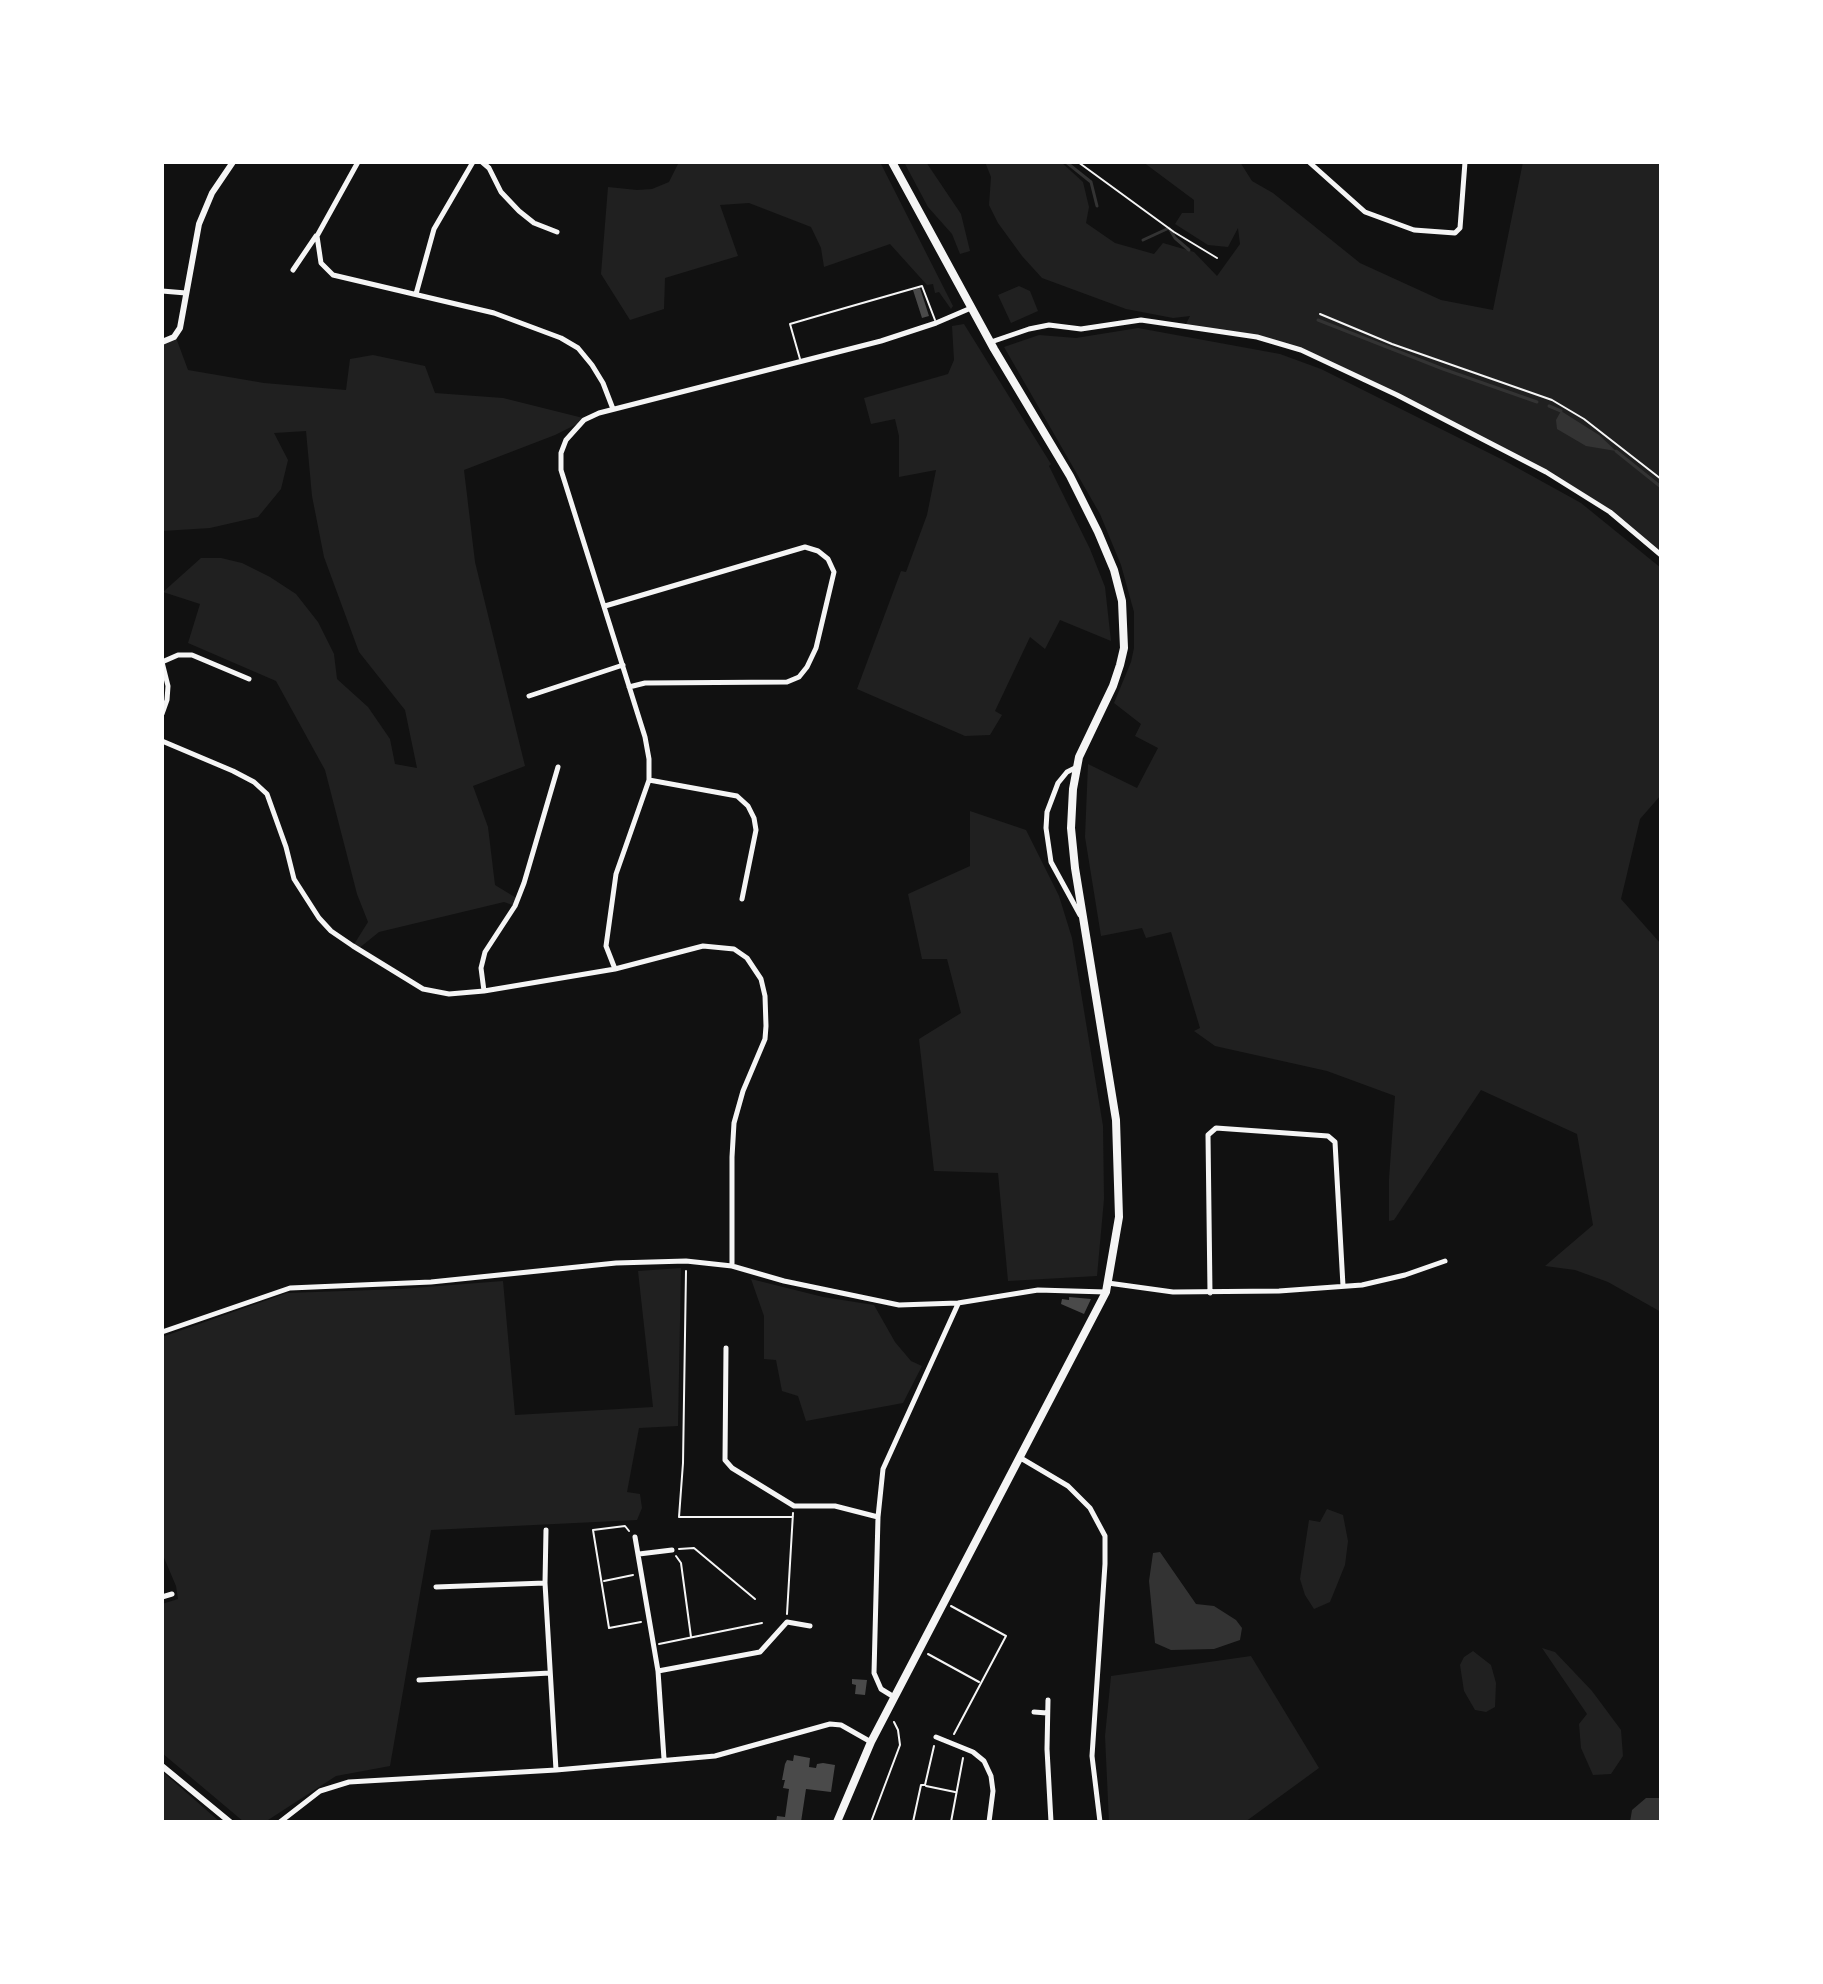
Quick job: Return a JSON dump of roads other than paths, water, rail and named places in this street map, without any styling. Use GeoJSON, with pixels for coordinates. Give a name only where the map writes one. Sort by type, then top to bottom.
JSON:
{"type":"FeatureCollection","features":[{"type":"Feature","properties":{"kind":"main road"},"geometry":{"type":"LineString","coordinates":[[837,1822],[871,1742],[1107,1287],[1119,1217],[1116,1120],[1071,843],[1071,811],[1076,767],[1084,743],[1113,686],[1120,665],[1124,648],[1122,601],[1114,570],[1070,476],[990,343],[892,162]]}},
{"type":"Feature","properties":{"kind":"street"},"geometry":{"type":"LineString","coordinates":[[162,342],[174,337],[180,328],[199,224],[212,193],[233,162]]}},
{"type":"Feature","properties":{"kind":"street"},"geometry":{"type":"LineString","coordinates":[[293,270],[317,236],[358,162]]}},
{"type":"Feature","properties":{"kind":"street"},"geometry":{"type":"LineString","coordinates":[[416,294],[434,229],[473,162]]}},
{"type":"Feature","properties":{"kind":"street"},"geometry":{"type":"LineString","coordinates":[[482,162],[489,168],[501,192],[519,211],[534,223],[557,232]]}},
{"type":"Feature","properties":{"kind":"street"},"geometry":{"type":"LineString","coordinates":[[1309,162],[1365,212],[1414,230],[1455,233],[1460,228],[1465,162]]}},
{"type":"Feature","properties":{"kind":"street"},"geometry":{"type":"LineString","coordinates":[[317,236],[321,263],[333,275],[494,313],[543,330],[578,348],[603,383],[613,409]]}},
{"type":"Feature","properties":{"kind":"street"},"geometry":{"type":"LineString","coordinates":[[162,291],[186,293]]}},
{"type":"Feature","properties":{"kind":"street"},"geometry":{"type":"LineString","coordinates":[[615,969],[606,946],[616,874],[649,780],[645,737],[561,470],[561,453],[566,440],[587,419],[613,409],[801,364],[936,323],[971,308]]}},
{"type":"Feature","properties":{"kind":"street"},"geometry":{"type":"LineString","coordinates":[[990,343],[1049,325],[1081,329],[1141,320],[1257,337],[1301,350],[1397,395],[1546,472],[1610,512],[1661,555]]}},
{"type":"Feature","properties":{"kind":"street"},"geometry":{"type":"LineString","coordinates":[[605,606],[805,547],[818,551],[828,559],[834,572],[816,648],[799,677],[787,682],[645,683],[629,687]]}},
{"type":"Feature","properties":{"kind":"street"},"geometry":{"type":"LineString","coordinates":[[162,714],[168,686],[162,662],[178,655],[192,655],[249,679]]}},
{"type":"Feature","properties":{"kind":"street"},"geometry":{"type":"LineString","coordinates":[[529,696],[623,665]]}},
{"type":"Feature","properties":{"kind":"street"},"geometry":{"type":"LineString","coordinates":[[162,741],[243,776],[267,794],[294,879],[308,904],[331,931],[423,989],[449,994],[484,991],[615,969],[713,946],[734,949],[747,958],[761,979],[767,1010],[765,1039],[743,1091],[734,1123],[732,1266]]}},
{"type":"Feature","properties":{"kind":"street"},"geometry":{"type":"LineString","coordinates":[[484,991],[481,968],[485,952],[515,906],[558,767]]}},
{"type":"Feature","properties":{"kind":"street"},"geometry":{"type":"LineString","coordinates":[[1076,767],[1058,783],[1047,812],[1046,828],[1051,862],[1084,922]]}},
{"type":"Feature","properties":{"kind":"street"},"geometry":{"type":"LineString","coordinates":[[649,780],[737,796],[748,806],[756,830],[742,899]]}},
{"type":"Feature","properties":{"kind":"street"},"geometry":{"type":"LineString","coordinates":[[1210,1293],[1208,1135],[1216,1128],[1328,1136],[1335,1142],[1343,1286]]}},
{"type":"Feature","properties":{"kind":"street"},"geometry":{"type":"LineString","coordinates":[[162,1332],[290,1288],[431,1282],[616,1263],[686,1261],[732,1266],[784,1281],[899,1305],[958,1303],[1038,1290],[1107,1287],[1210,1293],[1343,1286],[1405,1275],[1445,1261]]}},
{"type":"Feature","properties":{"kind":"street"},"geometry":{"type":"LineString","coordinates":[[894,1697],[881,1689],[874,1673],[878,1517],[883,1469],[958,1303]]}},
{"type":"Feature","properties":{"kind":"street"},"geometry":{"type":"LineString","coordinates":[[726,1348],[725,1460],[732,1468],[794,1506],[835,1506],[878,1517]]}},
{"type":"Feature","properties":{"kind":"street"},"geometry":{"type":"LineString","coordinates":[[1018,1456],[1068,1486],[1090,1508],[1105,1536],[1092,1756],[1100,1822]]}},
{"type":"Feature","properties":{"kind":"street"},"geometry":{"type":"LineString","coordinates":[[546,1530],[545,1583],[556,1770]]}},
{"type":"Feature","properties":{"kind":"street"},"geometry":{"type":"LineString","coordinates":[[635,1537],[658,1671],[664,1759]]}},
{"type":"Feature","properties":{"kind":"street"},"geometry":{"type":"LineString","coordinates":[[639,1554],[672,1550]]}},
{"type":"Feature","properties":{"kind":"street"},"geometry":{"type":"LineString","coordinates":[[436,1587],[545,1583]]}},
{"type":"Feature","properties":{"kind":"street"},"geometry":{"type":"LineString","coordinates":[[162,1597],[172,1594]]}},
{"type":"Feature","properties":{"kind":"street"},"geometry":{"type":"LineString","coordinates":[[658,1671],[760,1652],[787,1619],[810,1626]]}},
{"type":"Feature","properties":{"kind":"street"},"geometry":{"type":"LineString","coordinates":[[419,1680],[550,1673]]}},
{"type":"Feature","properties":{"kind":"street"},"geometry":{"type":"LineString","coordinates":[[1048,1700],[1051,1822]]}},
{"type":"Feature","properties":{"kind":"street"},"geometry":{"type":"LineString","coordinates":[[1034,1712],[1047,1713]]}},
{"type":"Feature","properties":{"kind":"street"},"geometry":{"type":"LineString","coordinates":[[280,1822],[320,1791],[349,1782],[556,1770],[715,1756],[830,1724],[841,1725],[871,1742]]}},
{"type":"Feature","properties":{"kind":"street"},"geometry":{"type":"LineString","coordinates":[[936,1737],[984,1761],[993,1791],[989,1822]]}},
{"type":"Feature","properties":{"kind":"street"},"geometry":{"type":"LineString","coordinates":[[162,1766],[230,1822]]}},
{"type":"Feature","properties":{"kind":"lane"},"geometry":{"type":"LineString","coordinates":[[801,364],[790,324],[922,286],[936,323]]}},
{"type":"Feature","properties":{"kind":"waterway"},"geometry":{"type":"LineString","coordinates":[[1066,162],[1091,182],[1097,206]]}},
{"type":"Feature","properties":{"kind":"waterway"},"geometry":{"type":"LineString","coordinates":[[1143,240],[1169,228],[1189,250]]}},
{"type":"Feature","properties":{"kind":"waterway"},"geometry":{"type":"LineString","coordinates":[[1318,320],[1537,402]]}},
{"type":"Feature","properties":{"kind":"waterway"},"geometry":{"type":"LineString","coordinates":[[1549,406],[1561,411]]}},
{"type":"Feature","properties":{"kind":"waterway"},"geometry":{"type":"LineString","coordinates":[[1616,451],[1661,487]]}}]}
